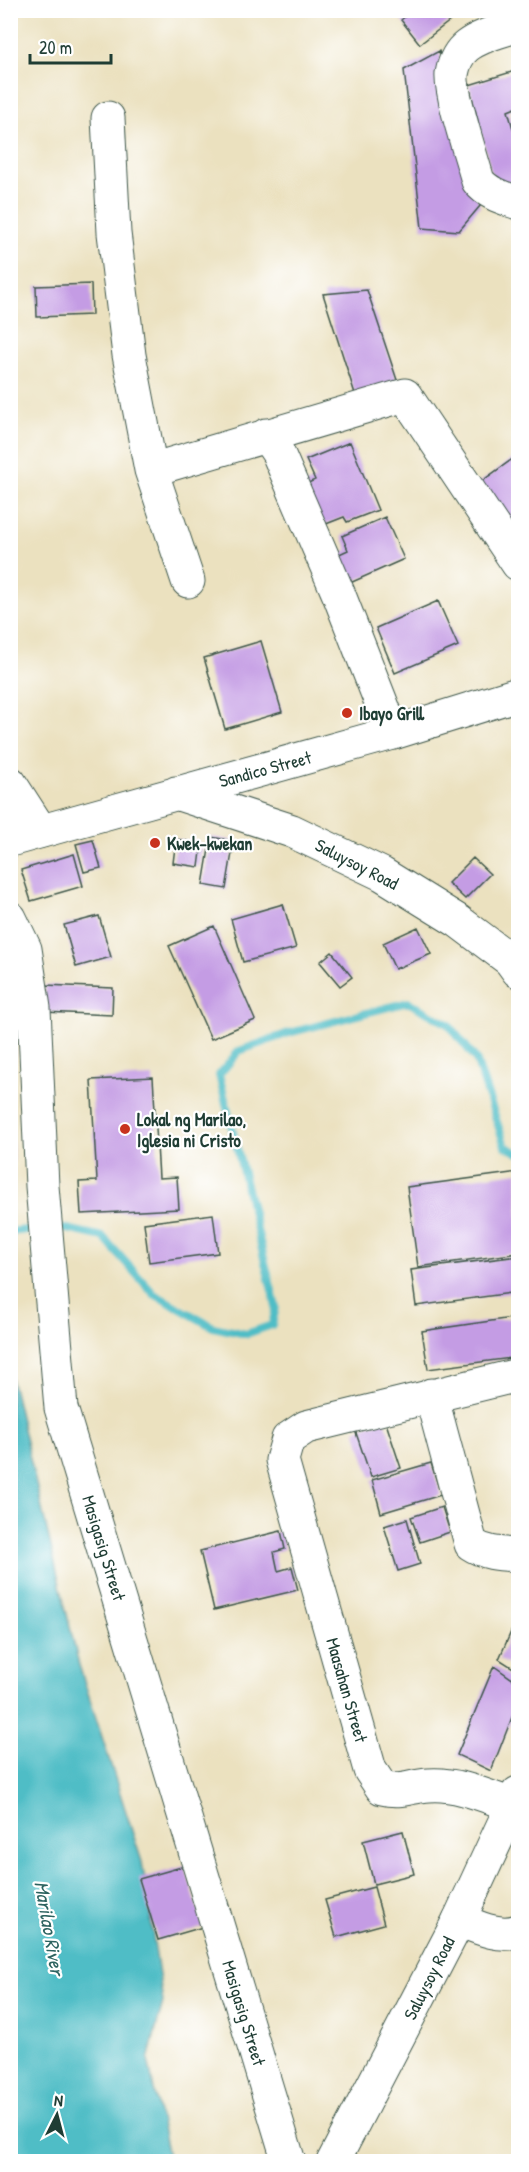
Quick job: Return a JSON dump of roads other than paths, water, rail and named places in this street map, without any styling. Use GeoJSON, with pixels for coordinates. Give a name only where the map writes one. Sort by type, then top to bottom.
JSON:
{"type":"FeatureCollection","features":[{"type":"Feature","properties":{"kind":"street"},"geometry":{"type":"LineString","coordinates":[[519,25],[480,38],[468,45],[458,55],[452,74],[457,103],[478,181],[492,193],[519,203]]}},
{"type":"Feature","properties":{"kind":"street"},"geometry":{"type":"LineString","coordinates":[[108,118],[115,244],[129,355],[151,470],[188,580]]}},
{"type":"Feature","properties":{"kind":"street"},"geometry":{"type":"LineString","coordinates":[[151,470],[405,395],[519,564]]}},
{"type":"Feature","properties":{"kind":"street"},"geometry":{"type":"LineString","coordinates":[[266,435],[278,453],[339,595],[393,733]]}},
{"type":"Feature","properties":{"kind":"street","name":"Sandico Street"},"geometry":{"type":"LineString","coordinates":[[10,840],[393,733],[519,694]]}},
{"type":"Feature","properties":{"kind":"street"},"geometry":{"type":"LineString","coordinates":[[10,783],[41,831]]}},
{"type":"Feature","properties":{"kind":"street","name":"Saluysoy Road"},"geometry":{"type":"LineString","coordinates":[[176,793],[292,831],[382,874],[458,921],[510,960],[519,971]]}},
{"type":"Feature","properties":{"kind":"street","name":"Masigasig Street"},"geometry":{"type":"LineString","coordinates":[[10,918],[25,949],[34,1008],[42,1186],[61,1408],[289,2162]]}},
{"type":"Feature","properties":{"kind":"street"},"geometry":{"type":"LineString","coordinates":[[519,1375],[431,1395],[471,1544],[493,1553],[519,1555]]}},
{"type":"Feature","properties":{"kind":"street","name":"Maasahan Street"},"geometry":{"type":"LineString","coordinates":[[431,1395],[306,1427],[288,1440],[282,1460],[370,1770],[382,1788],[396,1792],[429,1785],[455,1786],[515,1799]]}},
{"type":"Feature","properties":{"kind":"street","name":"Saluysoy Road"},"geometry":{"type":"LineString","coordinates":[[333,2162],[459,1920],[515,1799]]}},
{"type":"Feature","properties":{"kind":"street"},"geometry":{"type":"LineString","coordinates":[[459,1920],[484,1930],[511,1934],[519,1931]]}},
{"type":"Feature","properties":{"kind":"water","name":"Marilao River"},"geometry":{"type":"Polygon","coordinates":[[[10,1374],[79,1665],[142,1862],[163,2002],[148,2060],[169,2161],[13,2161],[10,2138],[10,1374]]]}},
{"type":"Feature","properties":{"kind":"waterway"},"geometry":{"type":"LineString","coordinates":[[58,1227],[103,1237],[154,1294],[213,1327],[246,1334],[272,1325],[276,1307],[219,1075],[239,1051],[289,1033],[408,1002],[448,1024],[476,1059],[505,1146],[518,1153]]}},
{"type":"Feature","properties":{"kind":"waterway"},"geometry":{"type":"LineString","coordinates":[[10,1232],[34,1229]]}},
{"type":"Feature","properties":{"kind":"place","name":"Ibayo Grill"},"geometry":{"type":"Point","coordinates":[347,713]}},
{"type":"Feature","properties":{"kind":"place","name":"Kwek-kwekan"},"geometry":{"type":"Point","coordinates":[155,843]}},
{"type":"Feature","properties":{"kind":"place","name":"Lokal ng Marilao, Iglesia ni Cristo"},"geometry":{"type":"Point","coordinates":[125,1129]}}]}
